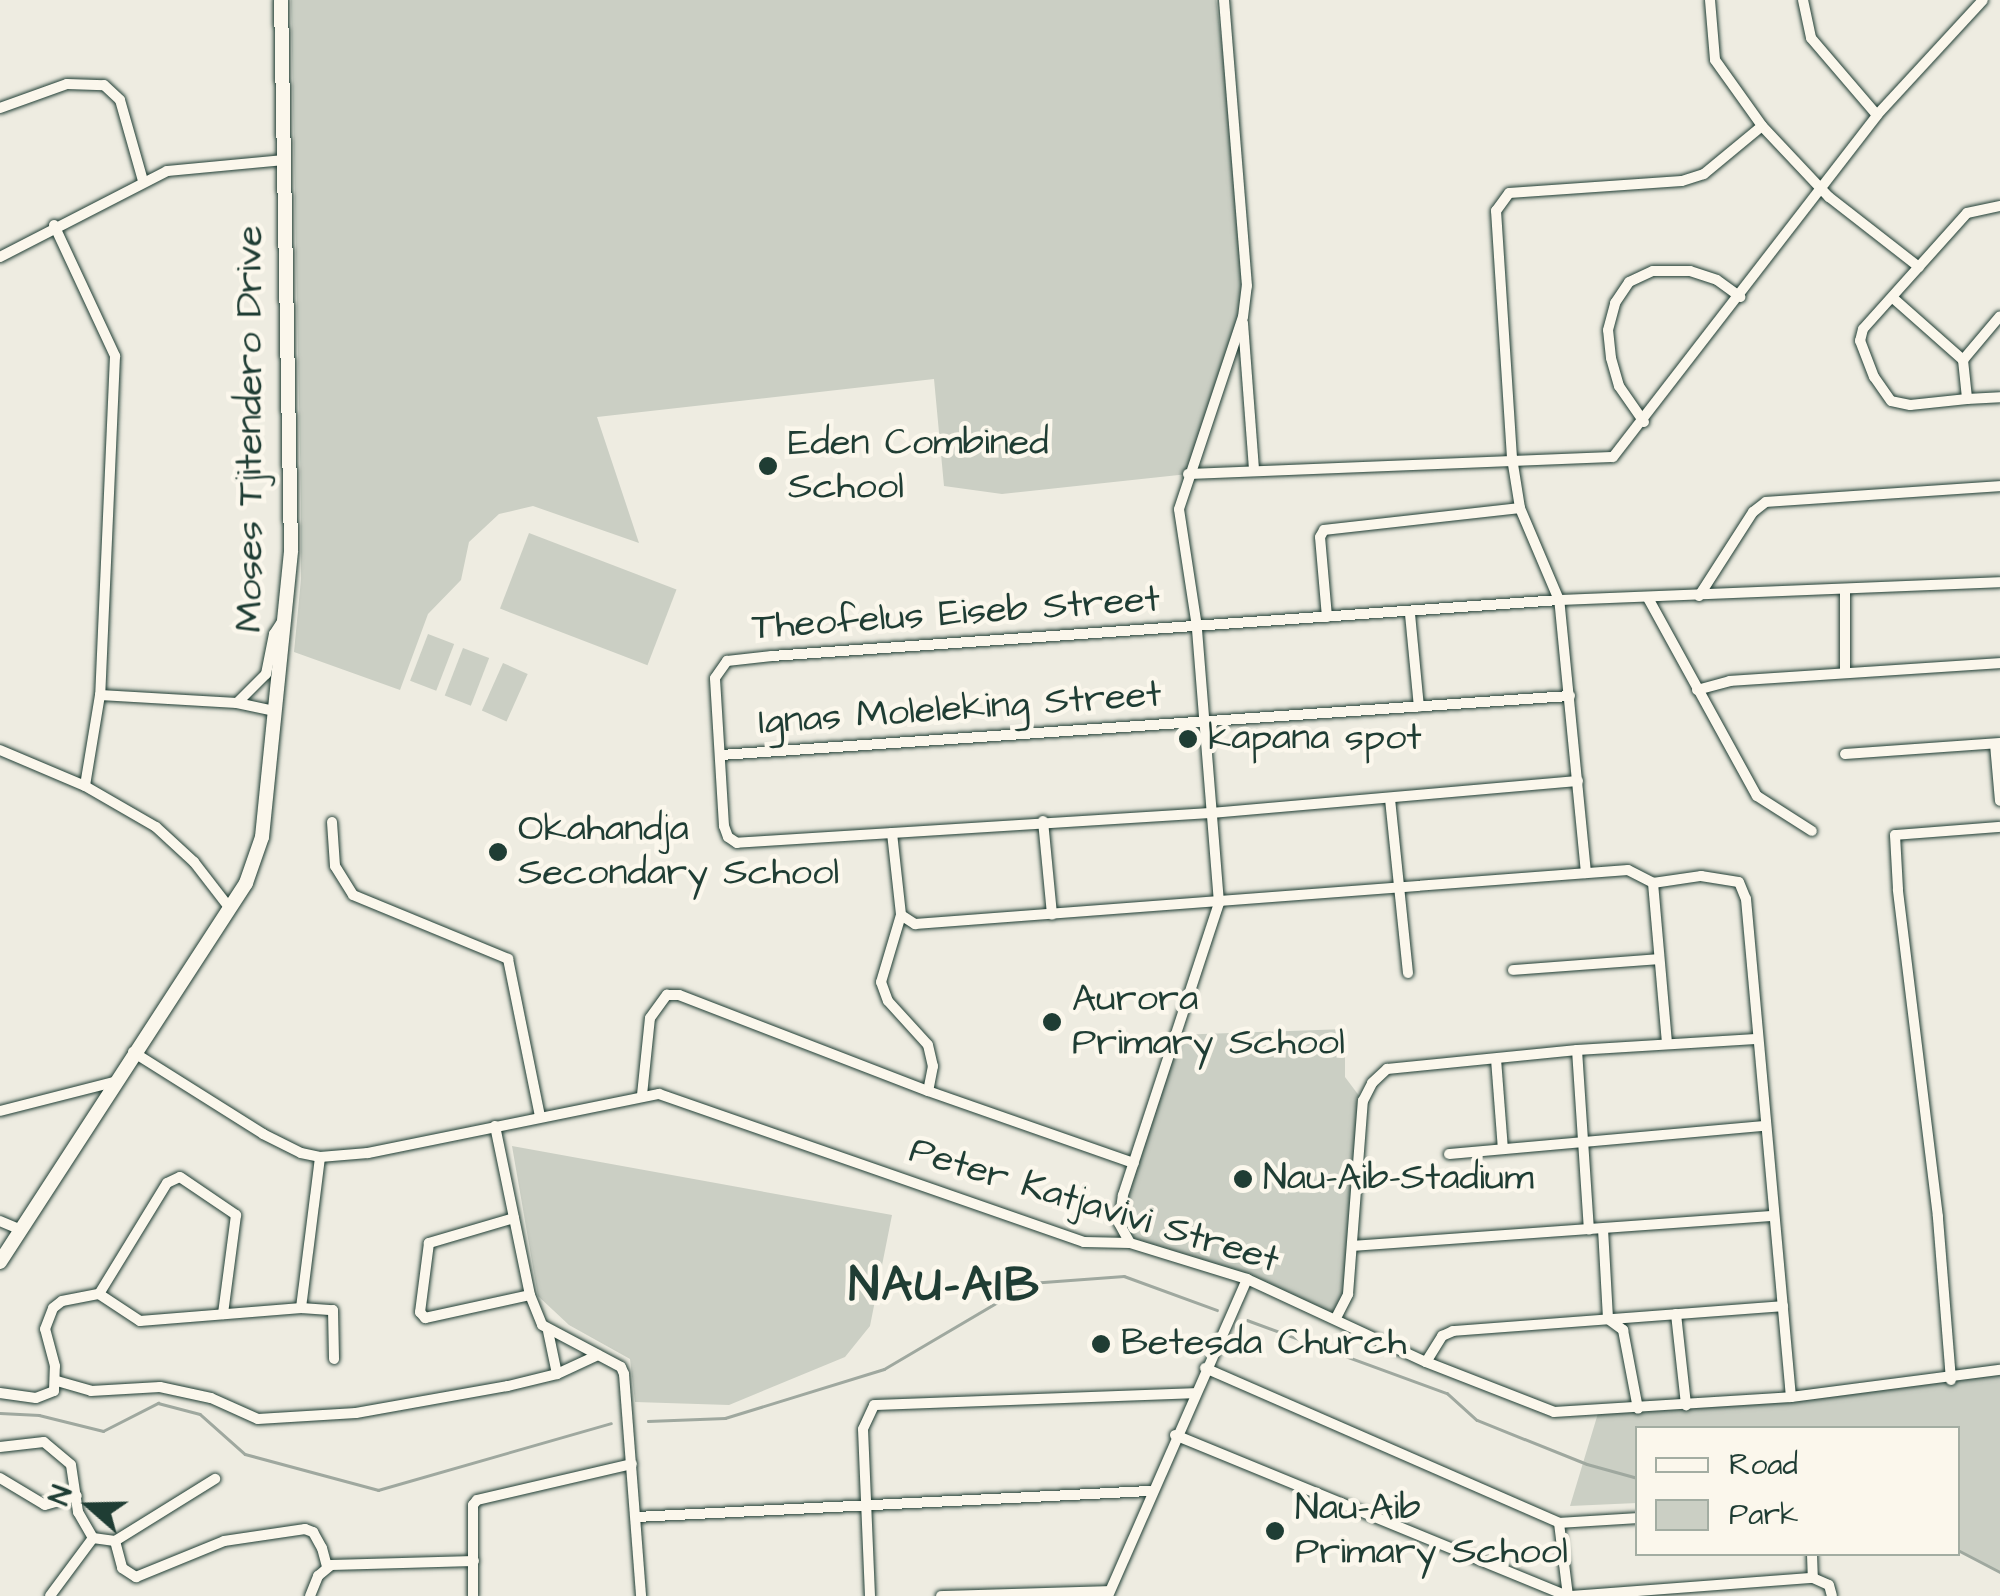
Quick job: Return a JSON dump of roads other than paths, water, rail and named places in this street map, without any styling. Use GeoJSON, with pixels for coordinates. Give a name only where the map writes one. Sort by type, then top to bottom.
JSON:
{"type":"FeatureCollection","features":[{"type":"Feature","properties":{"kind":"street","name":"Moses Tjitendero Drive"},"geometry":{"type":"LineString","coordinates":[[0,1262],[246,882],[262,837],[292,550],[282,0]]}},
{"type":"Feature","properties":{"kind":"street"},"geometry":{"type":"LineString","coordinates":[[1130,1243],[1119,1224],[1134,1163],[1219,903],[1197,627],[1179,533],[1179,510],[1242,316],[1247,286],[1224,0]]}},
{"type":"Feature","properties":{"kind":"street"},"geometry":{"type":"LineString","coordinates":[[1710,0],[1715,60],[1762,126],[1820,187],[1919,267]]}},
{"type":"Feature","properties":{"kind":"street"},"geometry":{"type":"LineString","coordinates":[[1803,0],[1811,38],[1876,115]]}},
{"type":"Feature","properties":{"kind":"street"},"geometry":{"type":"LineString","coordinates":[[1188,474],[1512,458],[1613,457],[1644,422],[1876,115],[1984,0]]}},
{"type":"Feature","properties":{"kind":"street"},"geometry":{"type":"LineString","coordinates":[[0,108],[67,84],[104,86],[120,100],[144,181]]}},
{"type":"Feature","properties":{"kind":"street"},"geometry":{"type":"LineString","coordinates":[[1586,874],[1559,600],[1520,508],[1512,458],[1496,211],[1508,193],[1682,181],[1704,174],[1762,126]]}},
{"type":"Feature","properties":{"kind":"street"},"geometry":{"type":"LineString","coordinates":[[0,257],[144,181],[186,166],[284,160]]}},
{"type":"Feature","properties":{"kind":"street"},"geometry":{"type":"LineString","coordinates":[[2000,206],[1967,213],[1863,329],[1860,342],[1874,377],[1891,401],[1910,405],[2000,396]]}},
{"type":"Feature","properties":{"kind":"street"},"geometry":{"type":"LineString","coordinates":[[54,226],[115,356],[100,695],[86,786]]}},
{"type":"Feature","properties":{"kind":"street"},"geometry":{"type":"LineString","coordinates":[[1644,422],[1620,386],[1608,330],[1615,303],[1629,282],[1653,271],[1690,271],[1717,280],[1740,296]]}},
{"type":"Feature","properties":{"kind":"street"},"geometry":{"type":"LineString","coordinates":[[1893,298],[1963,360],[1967,399]]}},
{"type":"Feature","properties":{"kind":"street"},"geometry":{"type":"LineString","coordinates":[[1242,316],[1254,470]]}},
{"type":"Feature","properties":{"kind":"street"},"geometry":{"type":"LineString","coordinates":[[1963,360],[2000,316]]}},
{"type":"Feature","properties":{"kind":"street"},"geometry":{"type":"LineString","coordinates":[[1700,596],[1753,512],[1766,502],[2000,486]]}},
{"type":"Feature","properties":{"kind":"street"},"geometry":{"type":"LineString","coordinates":[[1327,617],[1320,538],[1324,530],[1520,508]]}},
{"type":"Feature","properties":{"kind":"street"},"geometry":{"type":"LineString","coordinates":[[1197,627],[1559,600],[2000,582]]}},
{"type":"Feature","properties":{"kind":"street"},"geometry":{"type":"LineString","coordinates":[[1845,590],[1845,671]]}},
{"type":"Feature","properties":{"kind":"street"},"geometry":{"type":"LineString","coordinates":[[1648,598],[1757,796],[1812,832]]}},
{"type":"Feature","properties":{"kind":"street"},"geometry":{"type":"LineString","coordinates":[[237,703],[266,674],[274,634],[288,612]]}},
{"type":"Feature","properties":{"kind":"street"},"geometry":{"type":"LineString","coordinates":[[1410,614],[1419,707]]}},
{"type":"Feature","properties":{"kind":"street","name":"Theofelus Eiseb Street"},"geometry":{"type":"LineString","coordinates":[[1197,627],[727,661],[715,678],[724,826],[728,837],[737,843],[1210,813],[1578,781]]}},
{"type":"Feature","properties":{"kind":"street"},"geometry":{"type":"LineString","coordinates":[[1696,690],[1730,681],[2000,663]]}},
{"type":"Feature","properties":{"kind":"street"},"geometry":{"type":"LineString","coordinates":[[100,695],[237,703],[276,711]]}},
{"type":"Feature","properties":{"kind":"street","name":"Ignas Moleleking Street"},"geometry":{"type":"LineString","coordinates":[[721,755],[1570,696]]}},
{"type":"Feature","properties":{"kind":"street"},"geometry":{"type":"LineString","coordinates":[[1845,754],[1998,744],[2000,802]]}},
{"type":"Feature","properties":{"kind":"street"},"geometry":{"type":"LineString","coordinates":[[0,750],[86,786],[156,827],[194,862],[228,906]]}},
{"type":"Feature","properties":{"kind":"street"},"geometry":{"type":"LineString","coordinates":[[1390,799],[1402,884],[1408,974]]}},
{"type":"Feature","properties":{"kind":"street"},"geometry":{"type":"LineString","coordinates":[[1043,821],[1052,915]]}},
{"type":"Feature","properties":{"kind":"street"},"geometry":{"type":"LineString","coordinates":[[332,822],[335,866],[353,896],[508,959],[540,1116]]}},
{"type":"Feature","properties":{"kind":"street"},"geometry":{"type":"LineString","coordinates":[[1952,1380],[1938,1217],[1898,889],[1896,835],[2000,827]]}},
{"type":"Feature","properties":{"kind":"street"},"geometry":{"type":"LineString","coordinates":[[892,832],[901,914],[881,982],[888,1001],[928,1045],[934,1066],[928,1091]]}},
{"type":"Feature","properties":{"kind":"street"},"geometry":{"type":"LineString","coordinates":[[901,914],[915,924],[1219,903],[1402,884],[1628,870],[1653,883],[1701,876],[1739,882],[1746,899],[1791,1397]]}},
{"type":"Feature","properties":{"kind":"street"},"geometry":{"type":"LineString","coordinates":[[1653,883],[1667,1043]]}},
{"type":"Feature","properties":{"kind":"street"},"geometry":{"type":"LineString","coordinates":[[1514,970],[1659,959]]}},
{"type":"Feature","properties":{"kind":"street"},"geometry":{"type":"LineString","coordinates":[[642,1094],[650,1018],[667,995],[680,996],[928,1091],[1134,1163]]}},
{"type":"Feature","properties":{"kind":"street"},"geometry":{"type":"LineString","coordinates":[[1336,1318],[1348,1294],[1363,1100],[1372,1083],[1387,1069],[1576,1050],[1756,1038]]}},
{"type":"Feature","properties":{"kind":"street"},"geometry":{"type":"LineString","coordinates":[[1576,1050],[1589,1230]]}},
{"type":"Feature","properties":{"kind":"street","name":"Peter Katjavivi Street"},"geometry":{"type":"LineString","coordinates":[[133,1052],[263,1134],[300,1153],[320,1157],[368,1153],[642,1094],[678,1099],[1084,1242],[1130,1243],[1247,1280],[1426,1362],[1554,1412],[1791,1397],[1952,1380],[2000,1370]]}},
{"type":"Feature","properties":{"kind":"street"},"geometry":{"type":"LineString","coordinates":[[1496,1059],[1503,1149]]}},
{"type":"Feature","properties":{"kind":"street"},"geometry":{"type":"LineString","coordinates":[[0,1111],[114,1082]]}},
{"type":"Feature","properties":{"kind":"street"},"geometry":{"type":"LineString","coordinates":[[494,1126],[530,1295],[548,1331],[556,1374]]}},
{"type":"Feature","properties":{"kind":"street"},"geometry":{"type":"LineString","coordinates":[[1449,1154],[1764,1126]]}},
{"type":"Feature","properties":{"kind":"street"},"geometry":{"type":"LineString","coordinates":[[301,1308],[320,1157]]}},
{"type":"Feature","properties":{"kind":"street"},"geometry":{"type":"LineString","coordinates":[[100,1294],[168,1183],[180,1178],[236,1215],[223,1314]]}},
{"type":"Feature","properties":{"kind":"street"},"geometry":{"type":"LineString","coordinates":[[1353,1246],[1773,1216]]}},
{"type":"Feature","properties":{"kind":"street"},"geometry":{"type":"LineString","coordinates":[[514,1218],[430,1244],[420,1312],[425,1318],[530,1295]]}},
{"type":"Feature","properties":{"kind":"street"},"geometry":{"type":"LineString","coordinates":[[0,1221],[20,1230]]}},
{"type":"Feature","properties":{"kind":"street"},"geometry":{"type":"LineString","coordinates":[[1604,1228],[1608,1319]]}},
{"type":"Feature","properties":{"kind":"street"},"geometry":{"type":"LineString","coordinates":[[941,1596],[1108,1594],[1150,1491],[1247,1280]]}},
{"type":"Feature","properties":{"kind":"street"},"geometry":{"type":"LineString","coordinates":[[0,1394],[36,1398],[54,1391],[57,1382],[45,1329],[54,1308],[62,1301],[100,1294],[140,1321],[301,1308],[333,1310],[334,1360]]}},
{"type":"Feature","properties":{"kind":"street"},"geometry":{"type":"LineString","coordinates":[[1426,1362],[1442,1336],[1453,1331],[1783,1306]]}},
{"type":"Feature","properties":{"kind":"street"},"geometry":{"type":"LineString","coordinates":[[1676,1314],[1686,1405]]}},
{"type":"Feature","properties":{"kind":"street"},"geometry":{"type":"LineString","coordinates":[[1608,1319],[1623,1330],[1638,1409]]}},
{"type":"Feature","properties":{"kind":"street"},"geometry":{"type":"LineString","coordinates":[[548,1331],[624,1374],[641,1596]]}},
{"type":"Feature","properties":{"kind":"street"},"geometry":{"type":"LineString","coordinates":[[57,1382],[91,1391],[160,1387],[211,1398],[258,1419],[356,1414],[556,1374],[598,1356]]}},
{"type":"Feature","properties":{"kind":"street"},"geometry":{"type":"LineString","coordinates":[[1205,1368],[1560,1523],[1635,1518]]}},
{"type":"Feature","properties":{"kind":"street"},"geometry":{"type":"LineString","coordinates":[[870,1596],[863,1429],[874,1406],[1194,1393]]}},
{"type":"Feature","properties":{"kind":"street"},"geometry":{"type":"LineString","coordinates":[[1175,1435],[1569,1596],[1813,1578],[1829,1585],[1832,1596]]}},
{"type":"Feature","properties":{"kind":"street"},"geometry":{"type":"LineString","coordinates":[[0,1447],[30,1440],[61,1452],[71,1465],[78,1512],[93,1538]]}},
{"type":"Feature","properties":{"kind":"street"},"geometry":{"type":"LineString","coordinates":[[473,1596],[473,1505],[477,1500],[632,1464]]}},
{"type":"Feature","properties":{"kind":"street"},"geometry":{"type":"LineString","coordinates":[[0,1478],[44,1504],[77,1496]]}},
{"type":"Feature","properties":{"kind":"street"},"geometry":{"type":"LineString","coordinates":[[93,1538],[115,1541],[215,1479]]}},
{"type":"Feature","properties":{"kind":"street"},"geometry":{"type":"LineString","coordinates":[[636,1516],[1150,1491]]}},
{"type":"Feature","properties":{"kind":"street"},"geometry":{"type":"LineString","coordinates":[[1560,1523],[1569,1596]]}},
{"type":"Feature","properties":{"kind":"street"},"geometry":{"type":"LineString","coordinates":[[115,1541],[122,1568],[136,1577],[224,1542],[305,1529],[313,1532],[322,1548],[326,1567],[310,1596]]}},
{"type":"Feature","properties":{"kind":"street"},"geometry":{"type":"LineString","coordinates":[[50,1596],[93,1538]]}},
{"type":"Feature","properties":{"kind":"street"},"geometry":{"type":"LineString","coordinates":[[1812,1556],[1813,1578]]}},
{"type":"Feature","properties":{"kind":"street"},"geometry":{"type":"LineString","coordinates":[[326,1567],[474,1561]]}},
{"type":"Feature","properties":{"kind":"waterway"},"geometry":{"type":"LineString","coordinates":[[648,1421],[725,1418],[884,1369],[1030,1283],[1124,1276],[1217,1310]]}},
{"type":"Feature","properties":{"kind":"waterway"},"geometry":{"type":"LineString","coordinates":[[1247,1320],[1447,1393],[1477,1420],[1587,1464],[1635,1477]]}},
{"type":"Feature","properties":{"kind":"waterway"},"geometry":{"type":"LineString","coordinates":[[0,1413],[39,1415],[103,1431],[158,1403],[200,1414],[245,1454],[378,1490],[611,1423]]}},
{"type":"Feature","properties":{"kind":"waterway"},"geometry":{"type":"LineString","coordinates":[[1960,1551],[2000,1572]]}},
{"type":"Feature","properties":{"kind":"place","name":"Eden Combined School"},"geometry":{"type":"Point","coordinates":[768,466]}},
{"type":"Feature","properties":{"kind":"place","name":"kapana spot"},"geometry":{"type":"Point","coordinates":[1188,739]}},
{"type":"Feature","properties":{"kind":"place","name":"Okahandja Secondary School"},"geometry":{"type":"Point","coordinates":[498,852]}},
{"type":"Feature","properties":{"kind":"place","name":"Aurora Primary School"},"geometry":{"type":"Point","coordinates":[1052,1022]}},
{"type":"Feature","properties":{"kind":"place","name":"Nau-Aib-Stadium"},"geometry":{"type":"Point","coordinates":[1243,1179]}},
{"type":"Feature","properties":{"kind":"place","name":"Betesda Church"},"geometry":{"type":"Point","coordinates":[1101,1344]}},
{"type":"Feature","properties":{"kind":"place","name":"Nau-Aib Primary School"},"geometry":{"type":"Point","coordinates":[1275,1531]}},
{"type":"Feature","properties":{"kind":"district","name":"NAU-AIB"},"geometry":{"type":"Point","coordinates":[945,1287]}}]}
